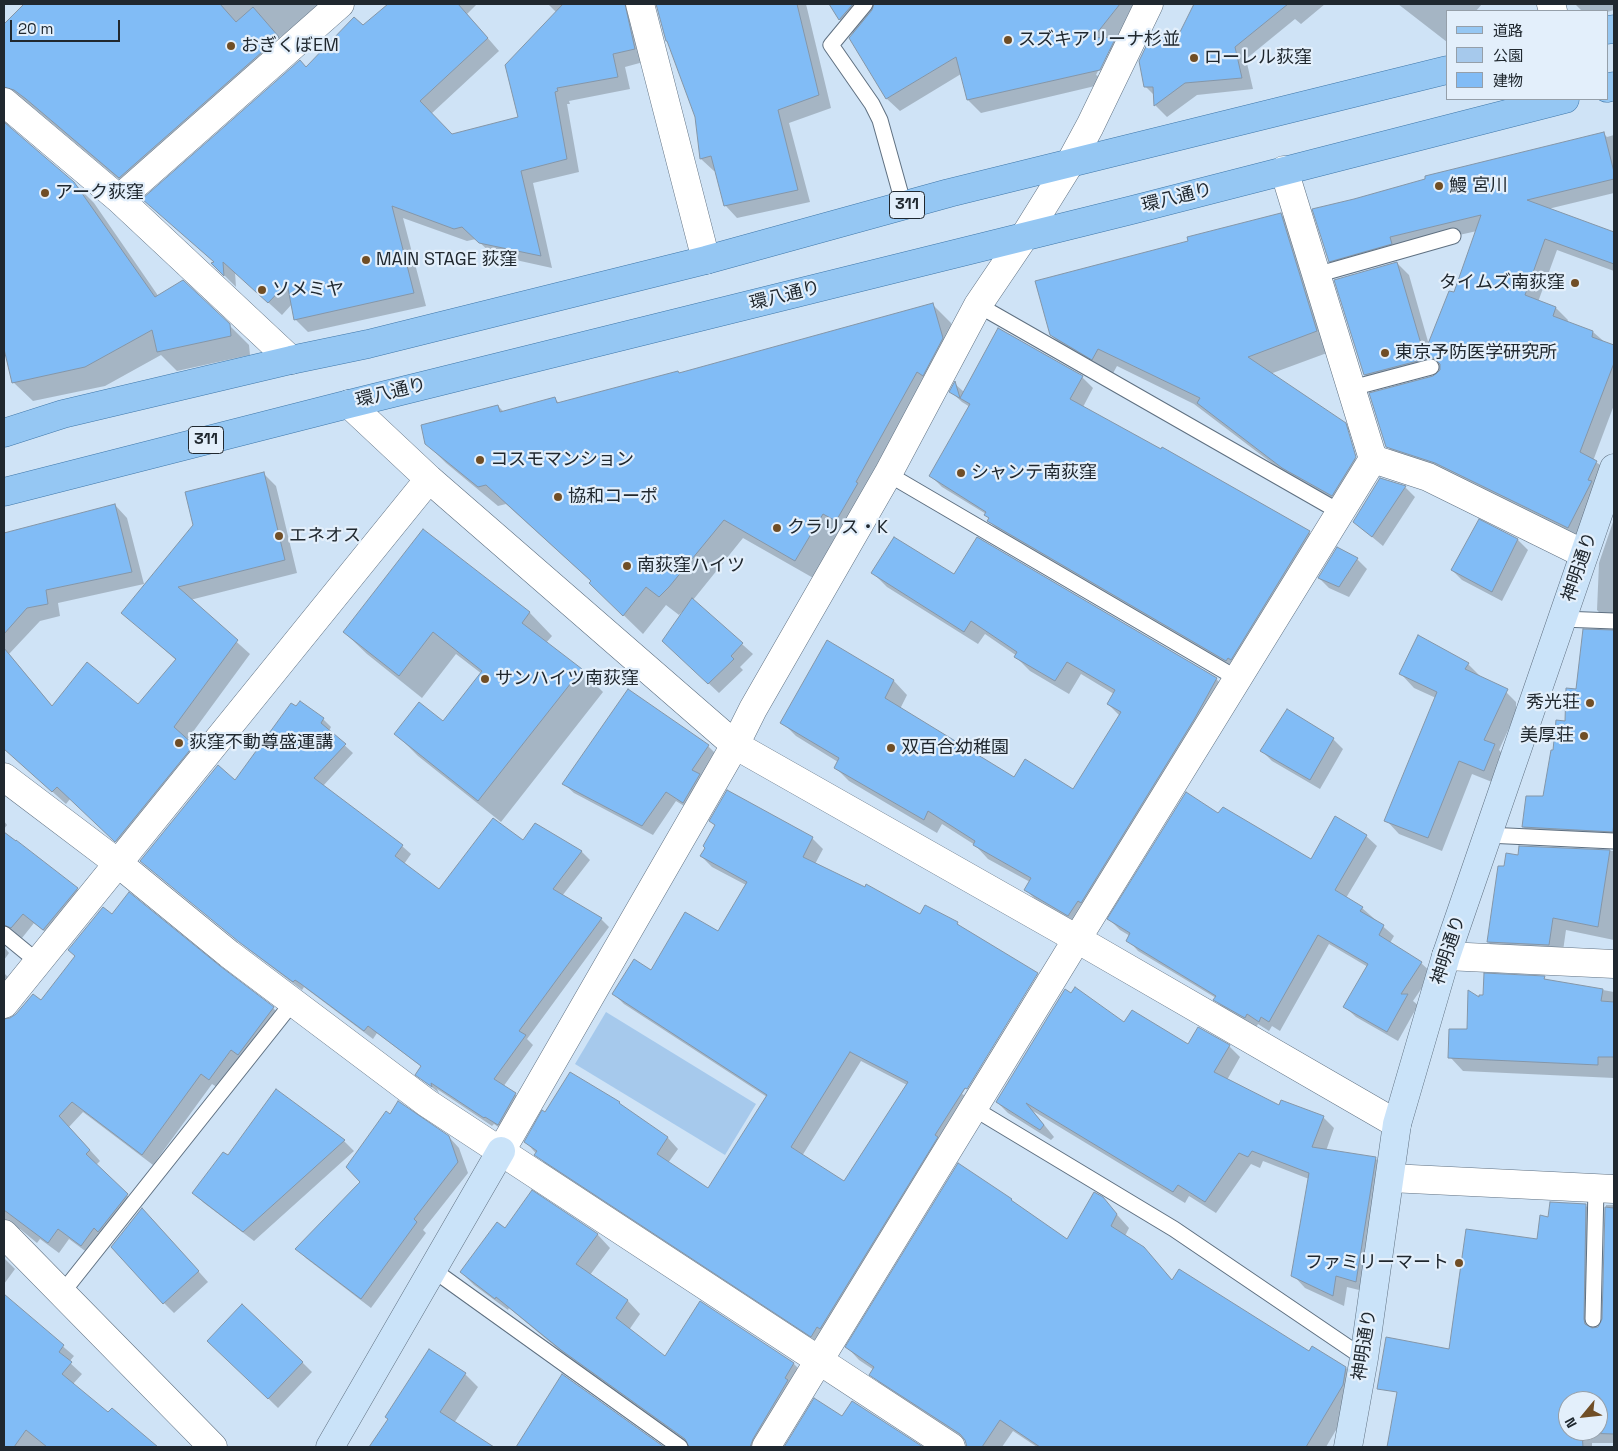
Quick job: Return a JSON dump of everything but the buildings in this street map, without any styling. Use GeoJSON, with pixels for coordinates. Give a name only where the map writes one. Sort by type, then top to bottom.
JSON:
{"type":"FeatureCollection","features":[{"type":"Feature","properties":{"kind":"main road","name":"311"},"geometry":{"type":"LineString","coordinates":[[4,432],[63,414],[368,344],[706,260],[1070,163],[1446,70]]}},
{"type":"Feature","properties":{"kind":"main road","name":"環八通り"},"geometry":{"type":"LineString","coordinates":[[4,492],[349,404],[1024,237],[1561,100]]}},
{"type":"Feature","properties":{"kind":"street"},"geometry":{"type":"LineString","coordinates":[[119,199],[340,4]]}},
{"type":"Feature","properties":{"kind":"street"},"geometry":{"type":"LineString","coordinates":[[640,4],[706,260]]}},
{"type":"Feature","properties":{"kind":"street"},"geometry":{"type":"LineString","coordinates":[[330,1447],[735,745],[758,701],[888,474],[978,305],[1024,237],[1070,163],[1149,4]]}},
{"type":"Feature","properties":{"kind":"street"},"geometry":{"type":"LineString","coordinates":[[4,102],[119,199],[292,360]]}},
{"type":"Feature","properties":{"kind":"street"},"geometry":{"type":"LineString","coordinates":[[766,1447],[1373,459],[1284,170]]}},
{"type":"Feature","properties":{"kind":"street"},"geometry":{"type":"LineString","coordinates":[[349,404],[429,479],[735,745],[1077,939],[1397,1124]]}},
{"type":"Feature","properties":{"kind":"street"},"geometry":{"type":"LineString","coordinates":[[1373,459],[1428,477],[1584,554]]}},
{"type":"Feature","properties":{"kind":"street","name":"神明通り"},"geometry":{"type":"LineString","coordinates":[[1348,1447],[1364,1358],[1397,1124],[1446,956],[1584,554],[1609,498],[1614,468]]}},
{"type":"Feature","properties":{"kind":"street"},"geometry":{"type":"LineString","coordinates":[[4,1004],[429,479]]}},
{"type":"Feature","properties":{"kind":"street"},"geometry":{"type":"LineString","coordinates":[[4,777],[119,864],[229,954],[426,1103],[951,1447]]}},
{"type":"Feature","properties":{"kind":"street"},"geometry":{"type":"LineString","coordinates":[[1446,956],[1614,964]]}},
{"type":"Feature","properties":{"kind":"street"},"geometry":{"type":"LineString","coordinates":[[1390,1178],[1605,1188]]}},
{"type":"Feature","properties":{"kind":"street"},"geometry":{"type":"LineString","coordinates":[[4,1234],[213,1447]]}},
{"type":"Feature","properties":{"kind":"lane"},"geometry":{"type":"LineString","coordinates":[[865,4],[831,45],[872,104],[880,120],[904,206]]}},
{"type":"Feature","properties":{"kind":"lane"},"geometry":{"type":"LineString","coordinates":[[1316,275],[1453,236]]}},
{"type":"Feature","properties":{"kind":"lane"},"geometry":{"type":"LineString","coordinates":[[978,305],[1340,512]]}},
{"type":"Feature","properties":{"kind":"lane"},"geometry":{"type":"LineString","coordinates":[[1352,388],[1431,367]]}},
{"type":"Feature","properties":{"kind":"lane"},"geometry":{"type":"LineString","coordinates":[[888,474],[1238,679]]}},
{"type":"Feature","properties":{"kind":"lane"},"geometry":{"type":"LineString","coordinates":[[1562,619],[1614,621]]}},
{"type":"Feature","properties":{"kind":"lane"},"geometry":{"type":"LineString","coordinates":[[1487,835],[1614,842]]}},
{"type":"Feature","properties":{"kind":"lane"},"geometry":{"type":"LineString","coordinates":[[4,934],[38,962]]}},
{"type":"Feature","properties":{"kind":"lane"},"geometry":{"type":"LineString","coordinates":[[62,1293],[293,1002]]}},
{"type":"Feature","properties":{"kind":"lane"},"geometry":{"type":"LineString","coordinates":[[973,1108],[1174,1229],[1364,1358]]}},
{"type":"Feature","properties":{"kind":"lane"},"geometry":{"type":"LineString","coordinates":[[1593,1318],[1605,1188]]}},
{"type":"Feature","properties":{"kind":"lane"},"geometry":{"type":"LineString","coordinates":[[432,1269],[680,1447]]}},
{"type":"Feature","properties":{"kind":"green space"},"geometry":{"type":"Polygon","coordinates":[[[606,1012],[756,1104],[725,1155],[575,1064],[606,1012]]]}},
{"type":"Feature","properties":{"kind":"place","name":"スズキアリーナ杉並"},"geometry":{"type":"Point","coordinates":[1008,40]}},
{"type":"Feature","properties":{"kind":"place","name":"おぎくぼEM"},"geometry":{"type":"Point","coordinates":[231,46]}},
{"type":"Feature","properties":{"kind":"place","name":"ローレル荻窪"},"geometry":{"type":"Point","coordinates":[1194,58]}},
{"type":"Feature","properties":{"kind":"place","name":"鰻 宮川"},"geometry":{"type":"Point","coordinates":[1439,186]}},
{"type":"Feature","properties":{"kind":"place","name":"アーク荻窪"},"geometry":{"type":"Point","coordinates":[45,193]}},
{"type":"Feature","properties":{"kind":"place","name":"MAIN STAGE 荻窪"},"geometry":{"type":"Point","coordinates":[366,260]}},
{"type":"Feature","properties":{"kind":"place","name":"タイムズ南荻窪"},"geometry":{"type":"Point","coordinates":[1575,283]}},
{"type":"Feature","properties":{"kind":"place","name":"ソメミヤ"},"geometry":{"type":"Point","coordinates":[262,290]}},
{"type":"Feature","properties":{"kind":"place","name":"東京予防医学研究所"},"geometry":{"type":"Point","coordinates":[1385,353]}},
{"type":"Feature","properties":{"kind":"place","name":"コスモマンション"},"geometry":{"type":"Point","coordinates":[480,460]}},
{"type":"Feature","properties":{"kind":"place","name":"シャンテ南荻窪"},"geometry":{"type":"Point","coordinates":[961,473]}},
{"type":"Feature","properties":{"kind":"place","name":"協和コーポ"},"geometry":{"type":"Point","coordinates":[558,497]}},
{"type":"Feature","properties":{"kind":"place","name":"クラリス・K"},"geometry":{"type":"Point","coordinates":[777,528]}},
{"type":"Feature","properties":{"kind":"place","name":"エネオス"},"geometry":{"type":"Point","coordinates":[279,536]}},
{"type":"Feature","properties":{"kind":"place","name":"南荻窪ハイツ"},"geometry":{"type":"Point","coordinates":[627,566]}},
{"type":"Feature","properties":{"kind":"place","name":"サンハイツ南荻窪"},"geometry":{"type":"Point","coordinates":[485,679]}},
{"type":"Feature","properties":{"kind":"place","name":"秀光荘"},"geometry":{"type":"Point","coordinates":[1590,703]}},
{"type":"Feature","properties":{"kind":"place","name":"美厚荘"},"geometry":{"type":"Point","coordinates":[1584,736]}},
{"type":"Feature","properties":{"kind":"place","name":"荻窪不動尊盛運講"},"geometry":{"type":"Point","coordinates":[179,743]}},
{"type":"Feature","properties":{"kind":"place","name":"双百合幼稚園"},"geometry":{"type":"Point","coordinates":[891,748]}},
{"type":"Feature","properties":{"kind":"place","name":"ファミリーマート"},"geometry":{"type":"Point","coordinates":[1459,1263]}}]}
